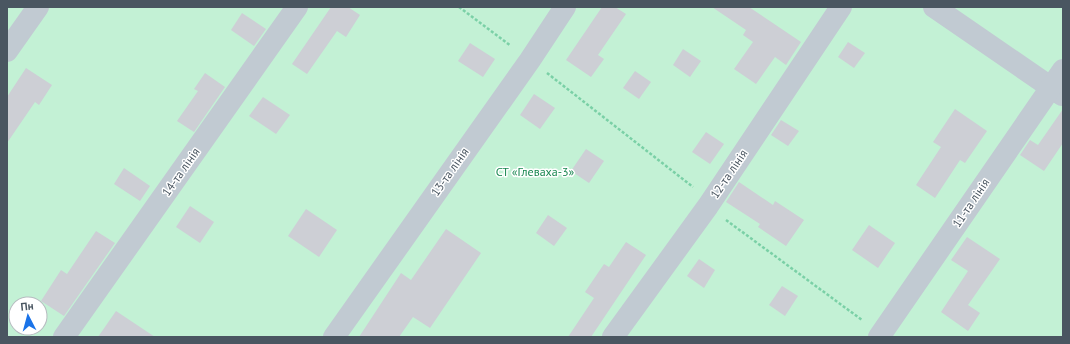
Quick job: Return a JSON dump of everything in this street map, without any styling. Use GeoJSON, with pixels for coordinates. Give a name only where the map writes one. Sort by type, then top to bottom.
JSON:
{"type":"FeatureCollection","features":[{"type":"Feature","properties":{"kind":"lane"},"geometry":{"type":"LineString","coordinates":[[7,51],[38,7]]}},
{"type":"Feature","properties":{"kind":"lane","name":"14-та лінія"},"geometry":{"type":"LineString","coordinates":[[64,337],[298,7]]}},
{"type":"Feature","properties":{"kind":"lane","name":"13-та лінія"},"geometry":{"type":"LineString","coordinates":[[334,337],[530,60],[565,7]]}},
{"type":"Feature","properties":{"kind":"lane","name":"12-та лінія"},"geometry":{"type":"LineString","coordinates":[[613,337],[708,206],[841,7]]}},
{"type":"Feature","properties":{"kind":"lane"},"geometry":{"type":"LineString","coordinates":[[934,7],[1059,84]]}},
{"type":"Feature","properties":{"kind":"lane","name":"11-та лінія"},"geometry":{"type":"LineString","coordinates":[[880,336],[1059,84]]}},
{"type":"Feature","properties":{"kind":"path"},"geometry":{"type":"LineString","coordinates":[[459,7],[695,188],[708,206],[880,336]]}},
{"type":"Feature","properties":{"kind":"green space","name":"СТ «Глеваха-3»"},"geometry":{"type":"Polygon","coordinates":[[[7,7],[1063,7],[1063,337],[7,337],[7,7]]]}},
{"type":"Feature","properties":{"kind":"building"},"geometry":{"type":"Polygon","coordinates":[[[331,7],[348,7],[360,15],[346,37],[337,31],[307,74],[292,64],[331,7]]]}},
{"type":"Feature","properties":{"kind":"building"},"geometry":{"type":"Polygon","coordinates":[[[602,7],[615,7],[626,14],[598,55],[604,59],[591,77],[566,60],[602,7]]]}},
{"type":"Feature","properties":{"kind":"building"},"geometry":{"type":"Polygon","coordinates":[[[712,7],[749,7],[801,42],[786,65],[775,57],[756,84],[734,69],[753,42],[743,35],[746,30],[712,7]]]}},
{"type":"Feature","properties":{"kind":"building"},"geometry":{"type":"Polygon","coordinates":[[[242,13],[266,29],[254,46],[231,30],[242,13]]]}},
{"type":"Feature","properties":{"kind":"building"},"geometry":{"type":"Polygon","coordinates":[[[848,42],[865,53],[854,68],[838,57],[848,42]]]}},
{"type":"Feature","properties":{"kind":"building"},"geometry":{"type":"Polygon","coordinates":[[[470,43],[495,59],[483,77],[458,61],[470,43]]]}},
{"type":"Feature","properties":{"kind":"building"},"geometry":{"type":"Polygon","coordinates":[[[683,49],[701,61],[690,77],[673,65],[683,49]]]}},
{"type":"Feature","properties":{"kind":"building"},"geometry":{"type":"Polygon","coordinates":[[[26,68],[52,85],[39,105],[35,102],[7,143],[7,97],[26,68]]]}},
{"type":"Feature","properties":{"kind":"building"},"geometry":{"type":"Polygon","coordinates":[[[635,71],[651,82],[639,99],[623,88],[635,71]]]}},
{"type":"Feature","properties":{"kind":"building"},"geometry":{"type":"Polygon","coordinates":[[[205,73],[225,87],[194,132],[177,121],[198,91],[194,89],[205,73]]]}},
{"type":"Feature","properties":{"kind":"building"},"geometry":{"type":"Polygon","coordinates":[[[534,94],[555,108],[540,129],[520,115],[534,94]]]}},
{"type":"Feature","properties":{"kind":"building"},"geometry":{"type":"Polygon","coordinates":[[[263,97],[290,115],[276,134],[249,116],[263,97]]]}},
{"type":"Feature","properties":{"kind":"building"},"geometry":{"type":"Polygon","coordinates":[[[955,109],[987,131],[965,163],[960,160],[935,198],[916,185],[941,147],[933,142],[955,109]]]}},
{"type":"Feature","properties":{"kind":"building"},"geometry":{"type":"Polygon","coordinates":[[[1063,109],[1063,143],[1044,171],[1020,155],[1030,140],[1038,145],[1063,109]]]}},
{"type":"Feature","properties":{"kind":"building"},"geometry":{"type":"Polygon","coordinates":[[[781,120],[799,131],[788,146],[771,135],[781,120]]]}},
{"type":"Feature","properties":{"kind":"building"},"geometry":{"type":"Polygon","coordinates":[[[706,132],[724,144],[710,164],[692,152],[706,132]]]}},
{"type":"Feature","properties":{"kind":"building"},"geometry":{"type":"Polygon","coordinates":[[[586,149],[604,161],[589,183],[571,171],[586,149]]]}},
{"type":"Feature","properties":{"kind":"building"},"geometry":{"type":"Polygon","coordinates":[[[124,168],[150,186],[140,201],[114,184],[124,168]]]}},
{"type":"Feature","properties":{"kind":"building"},"geometry":{"type":"Polygon","coordinates":[[[739,182],[773,205],[775,201],[804,220],[786,246],[758,227],[760,224],[726,202],[739,182]]]}},
{"type":"Feature","properties":{"kind":"building"},"geometry":{"type":"Polygon","coordinates":[[[190,206],[214,222],[200,243],[176,227],[190,206]]]}},
{"type":"Feature","properties":{"kind":"building"},"geometry":{"type":"Polygon","coordinates":[[[306,209],[337,230],[319,257],[288,236],[306,209]]]}},
{"type":"Feature","properties":{"kind":"building"},"geometry":{"type":"Polygon","coordinates":[[[548,215],[567,228],[554,246],[536,233],[548,215]]]}},
{"type":"Feature","properties":{"kind":"building"},"geometry":{"type":"Polygon","coordinates":[[[869,225],[895,243],[878,268],[852,250],[869,225]]]}},
{"type":"Feature","properties":{"kind":"building"},"geometry":{"type":"Polygon","coordinates":[[[446,229],[481,253],[430,328],[413,317],[399,337],[359,337],[401,273],[411,280],[446,229]]]}},
{"type":"Feature","properties":{"kind":"building"},"geometry":{"type":"Polygon","coordinates":[[[96,231],[115,243],[64,316],[48,306],[48,296],[44,296],[61,270],[67,274],[96,231]]]}},
{"type":"Feature","properties":{"kind":"building"},"geometry":{"type":"Polygon","coordinates":[[[967,237],[1000,259],[968,305],[980,313],[968,331],[941,312],[968,271],[951,260],[967,237]]]}},
{"type":"Feature","properties":{"kind":"building"},"geometry":{"type":"Polygon","coordinates":[[[626,242],[646,255],[591,337],[568,337],[594,298],[585,292],[604,264],[609,267],[626,242]]]}},
{"type":"Feature","properties":{"kind":"building"},"geometry":{"type":"Polygon","coordinates":[[[699,259],[715,270],[704,288],[687,276],[699,259]]]}},
{"type":"Feature","properties":{"kind":"building"},"geometry":{"type":"Polygon","coordinates":[[[782,286],[798,296],[785,316],[769,305],[782,286]]]}},
{"type":"Feature","properties":{"kind":"building"},"geometry":{"type":"Polygon","coordinates":[[[116,311],[155,337],[98,337],[116,311]]]}}]}
